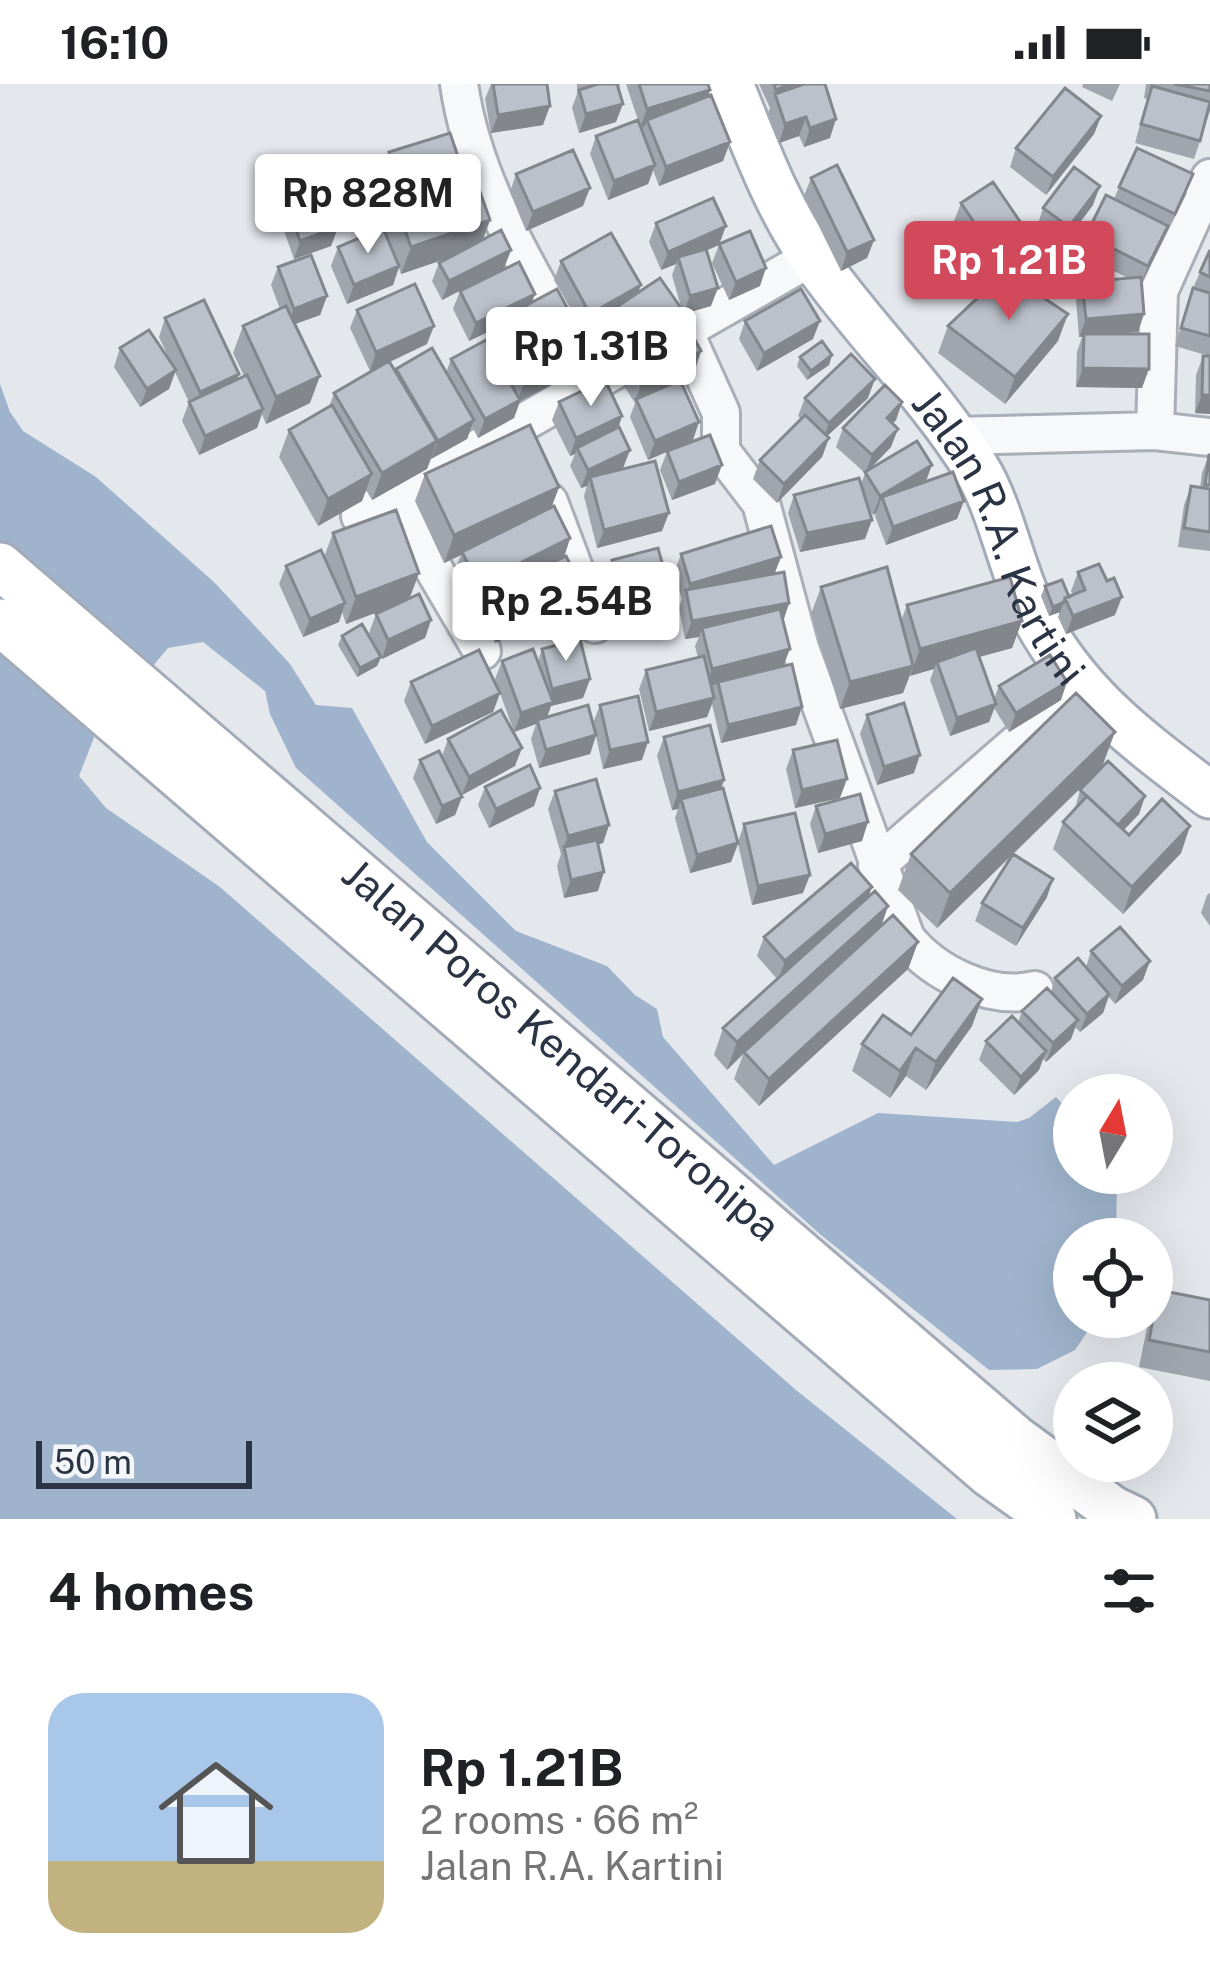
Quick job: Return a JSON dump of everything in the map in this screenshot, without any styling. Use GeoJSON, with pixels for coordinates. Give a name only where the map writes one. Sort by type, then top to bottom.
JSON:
{"type":"FeatureCollection","features":[{"type":"Feature","properties":{"kind":"main road","name":"Jalan R.A. Kartini"},"geometry":{"type":"LineString","coordinates":[[730,84],[769,181],[812,257],[979,472],[1032,611],[1110,719],[1210,796]]}},
{"type":"Feature","properties":{"kind":"main road","name":"Jalan Poros Kendari-Toronipa"},"geometry":{"type":"LineString","coordinates":[[0,566],[179,748],[972,1459],[1053,1519]]}},
{"type":"Feature","properties":{"kind":"main road","name":"Jalan Poros Kendari-Toronipa"},"geometry":{"type":"LineString","coordinates":[[0,622],[179,748],[1017,1440],[1133,1519]]}},
{"type":"Feature","properties":{"kind":"street"},"geometry":{"type":"LineString","coordinates":[[459,84],[466,133],[475,157],[504,222],[592,384]]}},
{"type":"Feature","properties":{"kind":"street"},"geometry":{"type":"LineString","coordinates":[[1155,431],[1159,292],[1210,178]]}},
{"type":"Feature","properties":{"kind":"street"},"geometry":{"type":"LineString","coordinates":[[360,516],[392,498],[529,448],[592,384],[812,257]]}},
{"type":"Feature","properties":{"kind":"street"},"geometry":{"type":"LineString","coordinates":[[684,331],[721,413],[721,452],[761,503],[800,648],[897,920],[923,960],[987,988],[1020,994],[1035,990]]}},
{"type":"Feature","properties":{"kind":"street"},"geometry":{"type":"LineString","coordinates":[[953,436],[1155,431],[1210,437]]}},
{"type":"Feature","properties":{"kind":"street"},"geometry":{"type":"LineString","coordinates":[[529,448],[596,624]]}},
{"type":"Feature","properties":{"kind":"street"},"geometry":{"type":"LineString","coordinates":[[392,498],[482,651]]}},
{"type":"Feature","properties":{"kind":"street"},"geometry":{"type":"LineString","coordinates":[[877,865],[1083,686]]}},
{"type":"Feature","properties":{"kind":"water"},"geometry":{"type":"Polygon","coordinates":[[[0,384],[23,431],[96,477],[215,583],[290,664],[316,705],[352,708],[427,842],[516,931],[607,966],[635,995],[657,1009],[663,1037],[774,1165],[878,1113],[1017,1122],[1053,1099],[1053,1194],[1117,1194],[1116,1218],[1053,1218],[1053,1338],[1083,1338],[1075,1350],[1037,1369],[989,1370],[821,1235],[296,768],[270,714],[265,691],[203,642],[168,648],[95,735],[79,776],[106,808],[220,887],[796,1390],[957,1519],[0,1519],[0,384]]]}},
{"type":"Feature","properties":{"kind":"building"},"geometry":{"type":"Polygon","coordinates":[[[493,84],[547,84],[550,106],[498,115],[493,84]]]}},
{"type":"Feature","properties":{"kind":"building"},"geometry":{"type":"Polygon","coordinates":[[[617,84],[623,104],[586,114],[579,90],[617,84]]]}},
{"type":"Feature","properties":{"kind":"building"},"geometry":{"type":"Polygon","coordinates":[[[639,84],[708,84],[710,90],[647,109],[639,84]]]}},
{"type":"Feature","properties":{"kind":"building"},"geometry":{"type":"Polygon","coordinates":[[[804,84],[825,84],[836,119],[810,128],[806,117],[785,124],[775,94],[804,84]]]}},
{"type":"Feature","properties":{"kind":"building"},"geometry":{"type":"Polygon","coordinates":[[[1174,84],[1210,84],[1210,91],[1174,84]]]}},
{"type":"Feature","properties":{"kind":"building"},"geometry":{"type":"Polygon","coordinates":[[[1152,86],[1210,102],[1200,141],[1141,124],[1152,86]]]}},
{"type":"Feature","properties":{"kind":"building"},"geometry":{"type":"Polygon","coordinates":[[[1065,88],[1101,116],[1053,177],[1016,148],[1065,88]]]}},
{"type":"Feature","properties":{"kind":"building"},"geometry":{"type":"Polygon","coordinates":[[[711,95],[730,142],[666,167],[647,120],[711,95]]]}},
{"type":"Feature","properties":{"kind":"building"},"geometry":{"type":"Polygon","coordinates":[[[638,120],[655,165],[614,181],[596,136],[638,120]]]}},
{"type":"Feature","properties":{"kind":"building"},"geometry":{"type":"Polygon","coordinates":[[[450,133],[464,174],[403,194],[389,152],[450,133]]]}},
{"type":"Feature","properties":{"kind":"building"},"geometry":{"type":"Polygon","coordinates":[[[1137,148],[1193,174],[1175,214],[1119,187],[1137,148]]]}},
{"type":"Feature","properties":{"kind":"building"},"geometry":{"type":"Polygon","coordinates":[[[573,150],[590,188],[533,212],[516,174],[573,150]]]}},
{"type":"Feature","properties":{"kind":"building"},"geometry":{"type":"Polygon","coordinates":[[[382,158],[395,202],[375,208],[360,164],[382,158]]]}},
{"type":"Feature","properties":{"kind":"building"},"geometry":{"type":"Polygon","coordinates":[[[837,165],[874,240],[847,252],[811,178],[837,165]]]}},
{"type":"Feature","properties":{"kind":"building"},"geometry":{"type":"Polygon","coordinates":[[[1074,167],[1100,186],[1069,227],[1043,208],[1074,167]]]}},
{"type":"Feature","properties":{"kind":"building"},"geometry":{"type":"Polygon","coordinates":[[[473,172],[490,220],[411,247],[394,199],[473,172]]]}},
{"type":"Feature","properties":{"kind":"building"},"geometry":{"type":"Polygon","coordinates":[[[993,182],[1023,226],[991,247],[961,203],[993,182]]]}},
{"type":"Feature","properties":{"kind":"building"},"geometry":{"type":"Polygon","coordinates":[[[326,194],[338,227],[300,241],[288,206],[326,194]]]}},
{"type":"Feature","properties":{"kind":"building"},"geometry":{"type":"Polygon","coordinates":[[[1106,195],[1168,226],[1148,266],[1086,235],[1106,195]]]}},
{"type":"Feature","properties":{"kind":"building"},"geometry":{"type":"Polygon","coordinates":[[[713,198],[726,226],[668,252],[656,223],[713,198]]]}},
{"type":"Feature","properties":{"kind":"building"},"geometry":{"type":"Polygon","coordinates":[[[383,228],[399,266],[354,285],[338,247],[383,228]]]}},
{"type":"Feature","properties":{"kind":"building"},"geometry":{"type":"Polygon","coordinates":[[[501,230],[511,250],[449,281],[439,263],[501,230]]]}},
{"type":"Feature","properties":{"kind":"building"},"geometry":{"type":"Polygon","coordinates":[[[750,231],[766,268],[736,282],[719,244],[750,231]]]}},
{"type":"Feature","properties":{"kind":"building"},"geometry":{"type":"Polygon","coordinates":[[[611,233],[641,285],[590,314],[561,261],[611,233]]]}},
{"type":"Feature","properties":{"kind":"building"},"geometry":{"type":"Polygon","coordinates":[[[706,249],[718,288],[690,296],[678,257],[706,249]]]}},
{"type":"Feature","properties":{"kind":"building"},"geometry":{"type":"Polygon","coordinates":[[[1210,250],[1210,277],[1200,272],[1210,250]]]}},
{"type":"Feature","properties":{"kind":"building"},"geometry":{"type":"Polygon","coordinates":[[[311,255],[327,296],[294,309],[278,267],[311,255]]]}},
{"type":"Feature","properties":{"kind":"building"},"geometry":{"type":"Polygon","coordinates":[[[519,262],[535,294],[476,323],[460,291],[519,262]]]}},
{"type":"Feature","properties":{"kind":"building"},"geometry":{"type":"Polygon","coordinates":[[[1005,272],[1068,314],[1015,377],[948,326],[1005,272]]]}},
{"type":"Feature","properties":{"kind":"building"},"geometry":{"type":"Polygon","coordinates":[[[1141,277],[1144,314],[1086,319],[1082,282],[1141,277]]]}},
{"type":"Feature","properties":{"kind":"building"},"geometry":{"type":"Polygon","coordinates":[[[660,278],[681,308],[614,352],[594,322],[660,278]]]}},
{"type":"Feature","properties":{"kind":"building"},"geometry":{"type":"Polygon","coordinates":[[[415,284],[434,326],[376,352],[357,310],[415,284]]]}},
{"type":"Feature","properties":{"kind":"building"},"geometry":{"type":"Polygon","coordinates":[[[1193,288],[1210,293],[1210,336],[1181,328],[1193,288]]]}},
{"type":"Feature","properties":{"kind":"building"},"geometry":{"type":"Polygon","coordinates":[[[557,289],[587,344],[527,375],[497,321],[557,289]]]}},
{"type":"Feature","properties":{"kind":"building"},"geometry":{"type":"Polygon","coordinates":[[[801,289],[820,321],[764,353],[745,321],[801,289]]]}},
{"type":"Feature","properties":{"kind":"building"},"geometry":{"type":"Polygon","coordinates":[[[204,300],[239,374],[200,392],[165,318],[204,300]]]}},
{"type":"Feature","properties":{"kind":"building"},"geometry":{"type":"Polygon","coordinates":[[[286,306],[320,376],[276,397],[243,326],[286,306]]]}},
{"type":"Feature","properties":{"kind":"building"},"geometry":{"type":"Polygon","coordinates":[[[687,325],[701,351],[641,385],[626,359],[687,325]]]}},
{"type":"Feature","properties":{"kind":"building"},"geometry":{"type":"Polygon","coordinates":[[[149,330],[176,370],[147,389],[120,348],[149,330]]]}},
{"type":"Feature","properties":{"kind":"building"},"geometry":{"type":"Polygon","coordinates":[[[1084,334],[1149,334],[1149,369],[1083,368],[1084,334]]]}},
{"type":"Feature","properties":{"kind":"building"},"geometry":{"type":"Polygon","coordinates":[[[486,340],[520,400],[485,419],[451,359],[486,340]]]}},
{"type":"Feature","properties":{"kind":"building"},"geometry":{"type":"Polygon","coordinates":[[[822,341],[832,355],[811,371],[800,357],[822,341]]]}},
{"type":"Feature","properties":{"kind":"building"},"geometry":{"type":"Polygon","coordinates":[[[432,348],[474,420],[438,441],[396,369],[432,348]]]}},
{"type":"Feature","properties":{"kind":"building"},"geometry":{"type":"Polygon","coordinates":[[[851,354],[875,379],[829,423],[805,398],[851,354]]]}},
{"type":"Feature","properties":{"kind":"building"},"geometry":{"type":"Polygon","coordinates":[[[1203,356],[1210,356],[1210,395],[1202,395],[1203,356]]]}},
{"type":"Feature","properties":{"kind":"building"},"geometry":{"type":"Polygon","coordinates":[[[389,361],[437,441],[382,473],[334,393],[389,361]]]}},
{"type":"Feature","properties":{"kind":"building"},"geometry":{"type":"Polygon","coordinates":[[[247,375],[263,409],[205,436],[189,402],[247,375]]]}},
{"type":"Feature","properties":{"kind":"building"},"geometry":{"type":"Polygon","coordinates":[[[605,380],[622,416],[576,438],[559,402],[605,380]]]}},
{"type":"Feature","properties":{"kind":"building"},"geometry":{"type":"Polygon","coordinates":[[[680,380],[699,422],[655,441],[636,399],[680,380]]]}},
{"type":"Feature","properties":{"kind":"building"},"geometry":{"type":"Polygon","coordinates":[[[885,385],[902,402],[887,418],[898,429],[872,455],[843,428],[885,385]]]}},
{"type":"Feature","properties":{"kind":"building"},"geometry":{"type":"Polygon","coordinates":[[[332,405],[372,474],[328,499],[289,430],[332,405]]]}},
{"type":"Feature","properties":{"kind":"building"},"geometry":{"type":"Polygon","coordinates":[[[805,415],[829,438],[784,484],[760,460],[805,415]]]}},
{"type":"Feature","properties":{"kind":"building"},"geometry":{"type":"Polygon","coordinates":[[[530,425],[559,487],[454,535],[425,474],[530,425]]]}},
{"type":"Feature","properties":{"kind":"building"},"geometry":{"type":"Polygon","coordinates":[[[619,427],[630,450],[588,470],[577,448],[619,427]]]}},
{"type":"Feature","properties":{"kind":"building"},"geometry":{"type":"Polygon","coordinates":[[[710,435],[722,465],[679,482],[667,451],[710,435]]]}},
{"type":"Feature","properties":{"kind":"building"},"geometry":{"type":"Polygon","coordinates":[[[917,441],[932,465],[880,496],[865,472],[917,441]]]}},
{"type":"Feature","properties":{"kind":"building"},"geometry":{"type":"Polygon","coordinates":[[[655,461],[669,513],[604,530],[590,477],[655,461]]]}},
{"type":"Feature","properties":{"kind":"building"},"geometry":{"type":"Polygon","coordinates":[[[953,472],[964,501],[893,527],[882,497],[953,472]]]}},
{"type":"Feature","properties":{"kind":"building"},"geometry":{"type":"Polygon","coordinates":[[[859,478],[872,520],[807,533],[794,495],[859,478]]]}},
{"type":"Feature","properties":{"kind":"building"},"geometry":{"type":"Polygon","coordinates":[[[1191,486],[1210,489],[1210,532],[1184,528],[1191,486]]]}},
{"type":"Feature","properties":{"kind":"building"},"geometry":{"type":"Polygon","coordinates":[[[554,506],[570,538],[478,584],[462,552],[554,506]]]}},
{"type":"Feature","properties":{"kind":"building"},"geometry":{"type":"Polygon","coordinates":[[[396,510],[419,573],[356,597],[333,533],[396,510]]]}},
{"type":"Feature","properties":{"kind":"building"},"geometry":{"type":"Polygon","coordinates":[[[771,526],[781,557],[690,584],[681,554],[771,526]]]}},
{"type":"Feature","properties":{"kind":"building"},"geometry":{"type":"Polygon","coordinates":[[[658,548],[665,573],[618,585],[612,560],[658,548]]]}},
{"type":"Feature","properties":{"kind":"building"},"geometry":{"type":"Polygon","coordinates":[[[321,550],[345,603],[310,619],[286,566],[321,550]]]}},
{"type":"Feature","properties":{"kind":"building"},"geometry":{"type":"Polygon","coordinates":[[[566,556],[581,586],[502,625],[487,595],[566,556]]]}},
{"type":"Feature","properties":{"kind":"building"},"geometry":{"type":"Polygon","coordinates":[[[1099,564],[1107,581],[1114,578],[1122,597],[1073,616],[1065,598],[1085,590],[1078,572],[1099,564]]]}},
{"type":"Feature","properties":{"kind":"building"},"geometry":{"type":"Polygon","coordinates":[[[887,567],[913,666],[850,682],[821,587],[887,567]]]}},
{"type":"Feature","properties":{"kind":"building"},"geometry":{"type":"Polygon","coordinates":[[[784,572],[789,603],[692,621],[686,590],[784,572]]]}},
{"type":"Feature","properties":{"kind":"building"},"geometry":{"type":"Polygon","coordinates":[[[1010,577],[1022,621],[920,649],[907,605],[1010,577]]]}},
{"type":"Feature","properties":{"kind":"building"},"geometry":{"type":"Polygon","coordinates":[[[1062,580],[1069,597],[1053,607],[1045,586],[1062,580]]]}},
{"type":"Feature","properties":{"kind":"building"},"geometry":{"type":"Polygon","coordinates":[[[419,594],[431,620],[388,640],[376,614],[419,594]]]}},
{"type":"Feature","properties":{"kind":"building"},"geometry":{"type":"Polygon","coordinates":[[[780,609],[790,649],[712,669],[702,628],[780,609]]]}},
{"type":"Feature","properties":{"kind":"building"},"geometry":{"type":"Polygon","coordinates":[[[362,624],[381,657],[360,668],[342,636],[362,624]]]}},
{"type":"Feature","properties":{"kind":"building"},"geometry":{"type":"Polygon","coordinates":[[[580,639],[590,679],[552,689],[542,649],[580,639]]]}},
{"type":"Feature","properties":{"kind":"building"},"geometry":{"type":"Polygon","coordinates":[[[976,648],[996,704],[957,718],[937,662],[976,648]]]}},
{"type":"Feature","properties":{"kind":"building"},"geometry":{"type":"Polygon","coordinates":[[[533,649],[553,702],[521,713],[502,661],[533,649]]]}},
{"type":"Feature","properties":{"kind":"building"},"geometry":{"type":"Polygon","coordinates":[[[479,650],[500,693],[432,726],[411,682],[479,650]]]}},
{"type":"Feature","properties":{"kind":"building"},"geometry":{"type":"Polygon","coordinates":[[[1050,655],[1067,682],[1016,713],[999,686],[1050,655]]]}},
{"type":"Feature","properties":{"kind":"building"},"geometry":{"type":"Polygon","coordinates":[[[704,656],[714,698],[656,712],[646,670],[704,656]]]}},
{"type":"Feature","properties":{"kind":"building"},"geometry":{"type":"Polygon","coordinates":[[[792,664],[802,707],[728,725],[718,682],[792,664]]]}},
{"type":"Feature","properties":{"kind":"building"},"geometry":{"type":"Polygon","coordinates":[[[1076,693],[1115,732],[950,893],[911,854],[1076,693]]]}},
{"type":"Feature","properties":{"kind":"building"},"geometry":{"type":"Polygon","coordinates":[[[638,696],[648,742],[610,750],[600,705],[638,696]]]}},
{"type":"Feature","properties":{"kind":"building"},"geometry":{"type":"Polygon","coordinates":[[[904,703],[920,755],[884,767],[867,715],[904,703]]]}},
{"type":"Feature","properties":{"kind":"building"},"geometry":{"type":"Polygon","coordinates":[[[588,705],[596,735],[546,750],[537,720],[588,705]]]}},
{"type":"Feature","properties":{"kind":"building"},"geometry":{"type":"Polygon","coordinates":[[[501,710],[522,748],[469,777],[448,739],[501,710]]]}},
{"type":"Feature","properties":{"kind":"building"},"geometry":{"type":"Polygon","coordinates":[[[710,725],[724,780],[678,792],[664,737],[710,725]]]}},
{"type":"Feature","properties":{"kind":"building"},"geometry":{"type":"Polygon","coordinates":[[[837,740],[847,779],[802,790],[793,750],[837,740]]]}},
{"type":"Feature","properties":{"kind":"building"},"geometry":{"type":"Polygon","coordinates":[[[439,751],[462,797],[442,806],[420,760],[439,751]]]}},
{"type":"Feature","properties":{"kind":"building"},"geometry":{"type":"Polygon","coordinates":[[[1108,761],[1145,796],[1118,825],[1080,790],[1108,761]]]}},
{"type":"Feature","properties":{"kind":"building"},"geometry":{"type":"Polygon","coordinates":[[[530,765],[540,788],[496,809],[485,787],[530,765]]]}},
{"type":"Feature","properties":{"kind":"building"},"geometry":{"type":"Polygon","coordinates":[[[596,779],[609,825],[568,836],[555,791],[596,779]]]}},
{"type":"Feature","properties":{"kind":"building"},"geometry":{"type":"Polygon","coordinates":[[[723,788],[738,843],[697,855],[681,799],[723,788]]]}},
{"type":"Feature","properties":{"kind":"building"},"geometry":{"type":"Polygon","coordinates":[[[860,794],[868,822],[825,834],[816,806],[860,794]]]}},
{"type":"Feature","properties":{"kind":"building"},"geometry":{"type":"Polygon","coordinates":[[[1087,796],[1129,835],[1162,799],[1190,826],[1132,887],[1063,822],[1087,796]]]}},
{"type":"Feature","properties":{"kind":"building"},"geometry":{"type":"Polygon","coordinates":[[[795,813],[810,875],[758,886],[744,824],[795,813]]]}},
{"type":"Feature","properties":{"kind":"building"},"geometry":{"type":"Polygon","coordinates":[[[597,840],[604,872],[571,880],[564,847],[597,840]]]}},
{"type":"Feature","properties":{"kind":"building"},"geometry":{"type":"Polygon","coordinates":[[[1013,854],[1053,879],[1023,928],[982,903],[1013,854]]]}},
{"type":"Feature","properties":{"kind":"building"},"geometry":{"type":"Polygon","coordinates":[[[851,863],[872,887],[785,961],[764,937],[851,863]]]}},
{"type":"Feature","properties":{"kind":"building"},"geometry":{"type":"Polygon","coordinates":[[[875,891],[888,906],[737,1042],[723,1028],[875,891]]]}},
{"type":"Feature","properties":{"kind":"building"},"geometry":{"type":"Polygon","coordinates":[[[893,915],[918,942],[769,1079],[744,1052],[893,915]]]}},
{"type":"Feature","properties":{"kind":"building"},"geometry":{"type":"Polygon","coordinates":[[[1120,927],[1150,961],[1122,986],[1091,951],[1120,927]]]}},
{"type":"Feature","properties":{"kind":"building"},"geometry":{"type":"Polygon","coordinates":[[[1078,958],[1109,994],[1087,1014],[1055,978],[1078,958]]]}},
{"type":"Feature","properties":{"kind":"building"},"geometry":{"type":"Polygon","coordinates":[[[953,978],[982,999],[936,1062],[916,1048],[900,1071],[862,1044],[883,1015],[911,1035],[953,978]]]}},
{"type":"Feature","properties":{"kind":"building"},"geometry":{"type":"Polygon","coordinates":[[[1047,988],[1078,1020],[1053,1043],[1022,1011],[1047,988]]]}},
{"type":"Feature","properties":{"kind":"building"},"geometry":{"type":"Polygon","coordinates":[[[1012,1016],[1046,1051],[1021,1077],[986,1041],[1012,1016]]]}},
{"type":"Feature","properties":{"kind":"building"},"geometry":{"type":"Polygon","coordinates":[[[1173,1293],[1210,1300],[1210,1352],[1149,1340],[1173,1338],[1173,1293]]]}}]}
